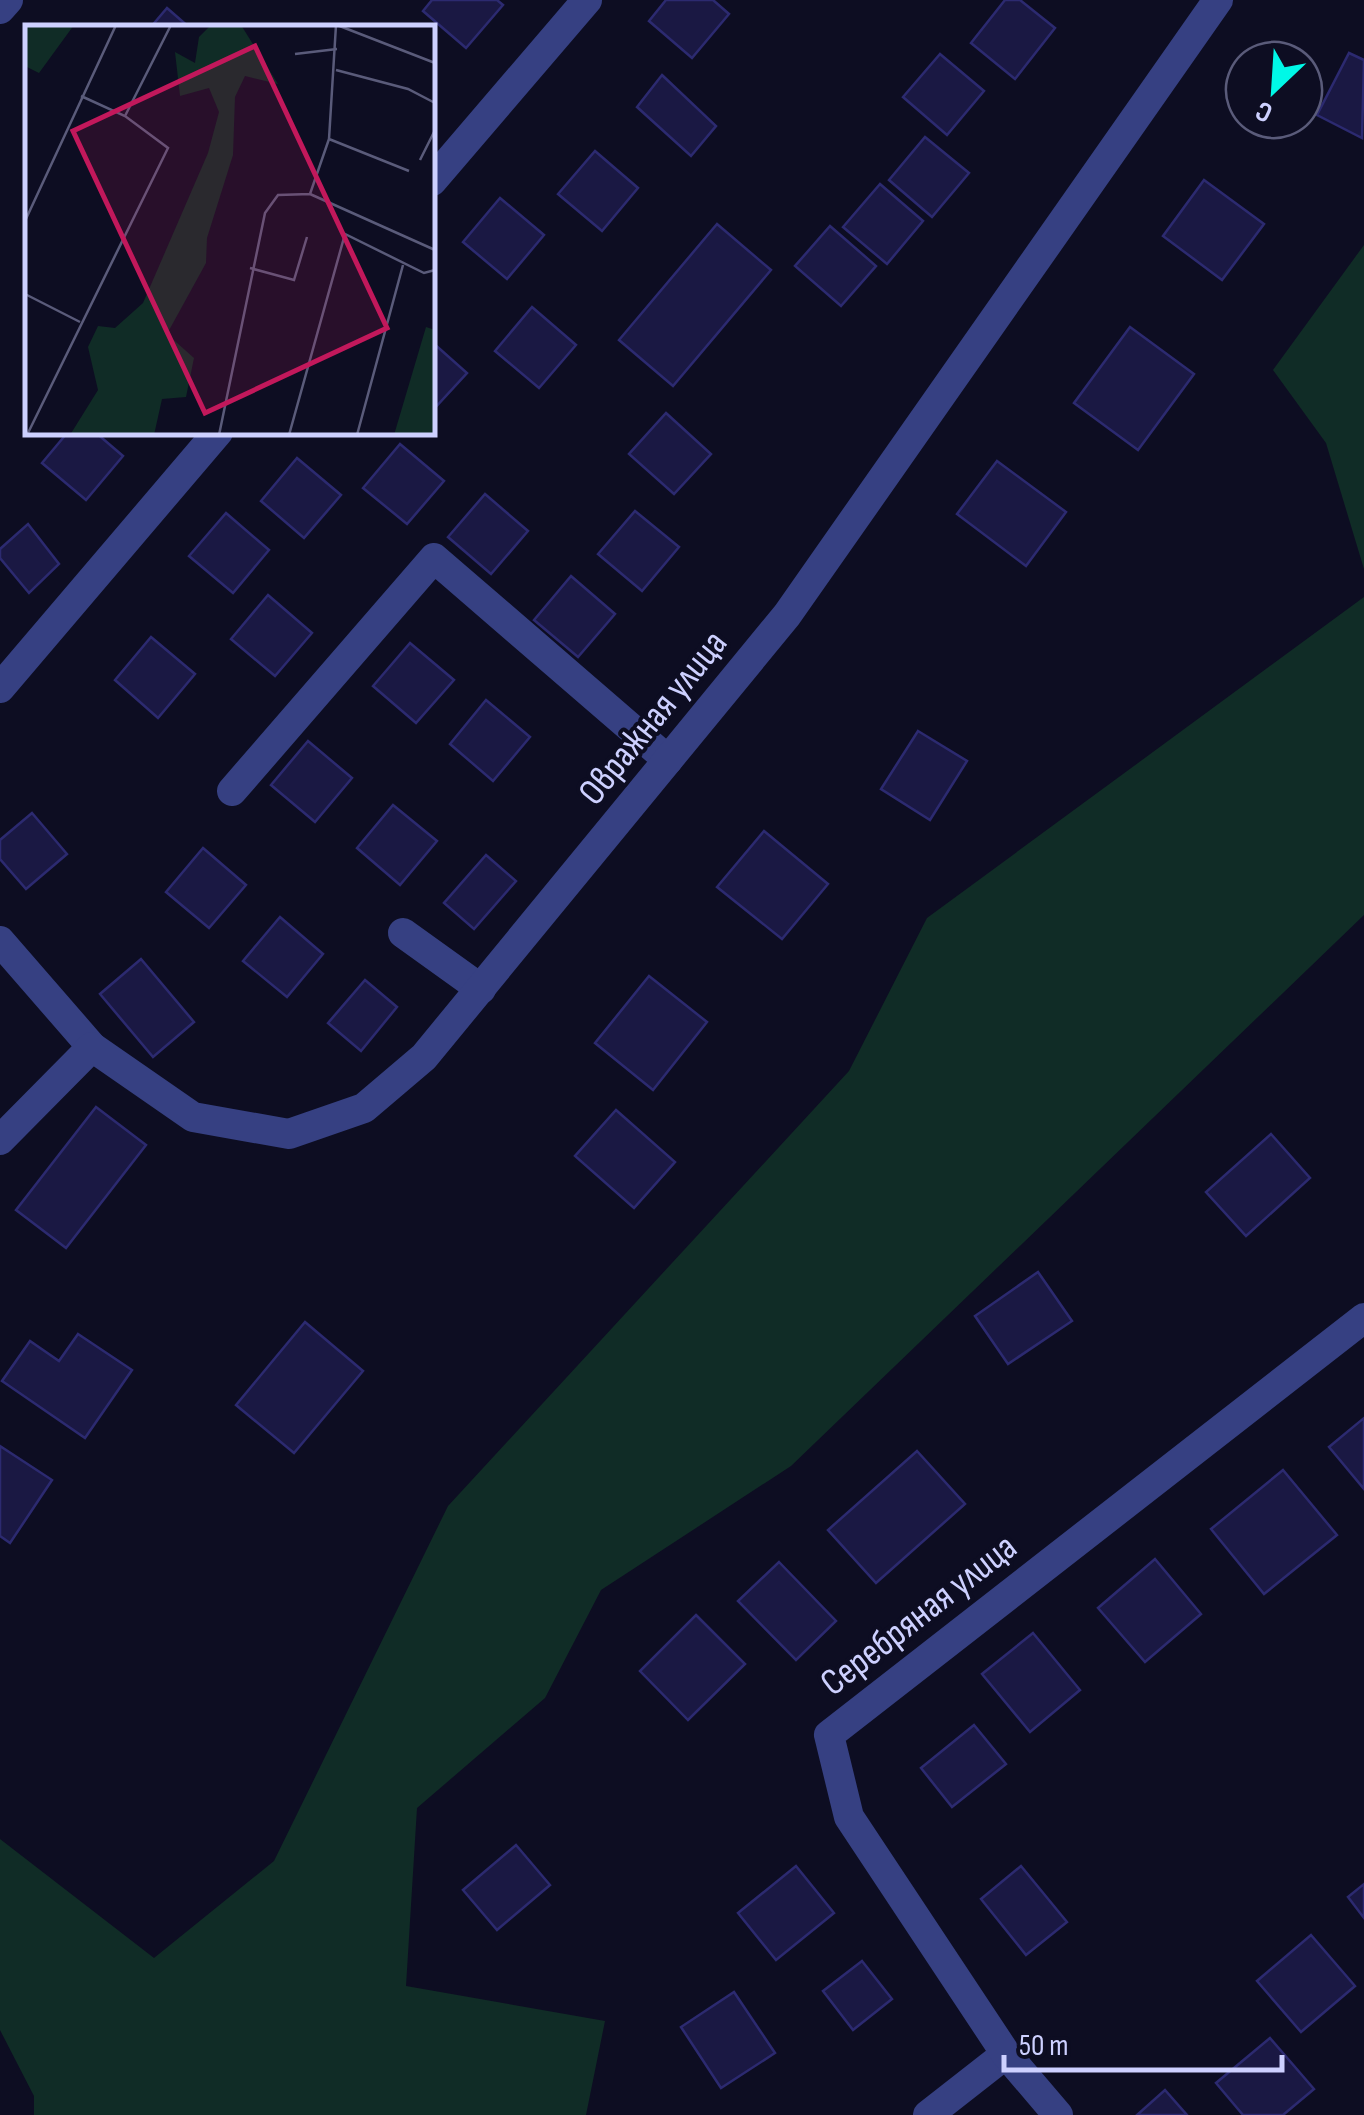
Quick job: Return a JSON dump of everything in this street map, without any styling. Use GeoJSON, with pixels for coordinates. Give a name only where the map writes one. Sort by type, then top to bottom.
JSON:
{"type":"FeatureCollection","features":[{"type":"Feature","properties":{"kind":"street"},"geometry":{"type":"LineString","coordinates":[[0,9],[8,0]]}},
{"type":"Feature","properties":{"kind":"street"},"geometry":{"type":"LineString","coordinates":[[435,177],[587,0]]}},
{"type":"Feature","properties":{"kind":"street","name":"Овражная улица"},"geometry":{"type":"LineString","coordinates":[[0,941],[92,1047],[193,1117],[289,1134],[364,1108],[424,1057],[788,615],[1218,0]]}},
{"type":"Feature","properties":{"kind":"street"},"geometry":{"type":"LineString","coordinates":[[0,688],[215,435]]}},
{"type":"Feature","properties":{"kind":"street"},"geometry":{"type":"LineString","coordinates":[[232,791],[434,558],[668,760]]}},
{"type":"Feature","properties":{"kind":"street"},"geometry":{"type":"LineString","coordinates":[[403,933],[481,988]]}},
{"type":"Feature","properties":{"kind":"street"},"geometry":{"type":"LineString","coordinates":[[0,1140],[92,1047]]}},
{"type":"Feature","properties":{"kind":"street","name":"Серебряная улица"},"geometry":{"type":"LineString","coordinates":[[1058,2115],[1006,2054],[849,1817],[829,1734],[1364,1318]]}},
{"type":"Feature","properties":{"kind":"street"},"geometry":{"type":"LineString","coordinates":[[928,2115],[1006,2054]]}},
{"type":"Feature","properties":{"kind":"green space"},"geometry":{"type":"Polygon","coordinates":[[[1364,245],[1364,569],[1326,443],[1273,370],[1364,245]]]}},
{"type":"Feature","properties":{"kind":"green space"},"geometry":{"type":"Polygon","coordinates":[[[1364,597],[1364,915],[791,1466],[601,1590],[545,1698],[417,1808],[406,1986],[605,2021],[586,2115],[34,2115],[34,2096],[0,2030],[0,1839],[154,1958],[274,1861],[448,1506],[849,1071],[927,918],[1364,597]]]}},
{"type":"Feature","properties":{"kind":"building"},"geometry":{"type":"Polygon","coordinates":[[[432,0],[497,0],[503,5],[466,48],[423,11],[432,0]]]}},
{"type":"Feature","properties":{"kind":"building"},"geometry":{"type":"Polygon","coordinates":[[[666,0],[713,0],[729,14],[692,58],[649,21],[666,0]]]}},
{"type":"Feature","properties":{"kind":"building"},"geometry":{"type":"Polygon","coordinates":[[[1005,0],[1020,0],[1055,28],[1015,79],[971,43],[1005,0]]]}},
{"type":"Feature","properties":{"kind":"building"},"geometry":{"type":"Polygon","coordinates":[[[167,8],[187,25],[153,25],[167,8]]]}},
{"type":"Feature","properties":{"kind":"building"},"geometry":{"type":"Polygon","coordinates":[[[1349,53],[1364,60],[1362,138],[1324,119],[1324,101],[1349,53]]]}},
{"type":"Feature","properties":{"kind":"building"},"geometry":{"type":"Polygon","coordinates":[[[940,54],[984,91],[947,135],[903,97],[940,54]]]}},
{"type":"Feature","properties":{"kind":"building"},"geometry":{"type":"Polygon","coordinates":[[[662,75],[716,126],[691,156],[637,107],[662,75]]]}},
{"type":"Feature","properties":{"kind":"building"},"geometry":{"type":"Polygon","coordinates":[[[925,137],[969,173],[932,217],[889,180],[925,137]]]}},
{"type":"Feature","properties":{"kind":"building"},"geometry":{"type":"Polygon","coordinates":[[[595,151],[638,188],[602,231],[558,194],[595,151]]]}},
{"type":"Feature","properties":{"kind":"building"},"geometry":{"type":"Polygon","coordinates":[[[1204,180],[1264,224],[1222,280],[1163,236],[1204,180]]]}},
{"type":"Feature","properties":{"kind":"building"},"geometry":{"type":"Polygon","coordinates":[[[880,184],[923,221],[887,264],[843,227],[880,184]]]}},
{"type":"Feature","properties":{"kind":"building"},"geometry":{"type":"Polygon","coordinates":[[[500,198],[544,235],[507,279],[463,242],[500,198]]]}},
{"type":"Feature","properties":{"kind":"building"},"geometry":{"type":"Polygon","coordinates":[[[717,224],[771,270],[673,386],[619,340],[717,224]]]}},
{"type":"Feature","properties":{"kind":"building"},"geometry":{"type":"Polygon","coordinates":[[[830,226],[876,266],[841,306],[795,266],[830,226]]]}},
{"type":"Feature","properties":{"kind":"building"},"geometry":{"type":"Polygon","coordinates":[[[532,307],[576,345],[539,388],[495,351],[532,307]]]}},
{"type":"Feature","properties":{"kind":"building"},"geometry":{"type":"Polygon","coordinates":[[[1130,327],[1194,374],[1138,450],[1074,403],[1130,327]]]}},
{"type":"Feature","properties":{"kind":"building"},"geometry":{"type":"Polygon","coordinates":[[[435,345],[467,373],[435,408],[435,345]]]}},
{"type":"Feature","properties":{"kind":"building"},"geometry":{"type":"Polygon","coordinates":[[[666,413],[711,454],[674,494],[629,454],[666,413]]]}},
{"type":"Feature","properties":{"kind":"building"},"geometry":{"type":"Polygon","coordinates":[[[65,435],[98,435],[123,456],[86,500],[42,463],[65,435]]]}},
{"type":"Feature","properties":{"kind":"building"},"geometry":{"type":"Polygon","coordinates":[[[400,444],[444,481],[407,524],[363,488],[400,444]]]}},
{"type":"Feature","properties":{"kind":"building"},"geometry":{"type":"Polygon","coordinates":[[[297,458],[341,495],[304,538],[261,501],[297,458]]]}},
{"type":"Feature","properties":{"kind":"building"},"geometry":{"type":"Polygon","coordinates":[[[997,461],[1066,512],[1026,566],[957,514],[997,461]]]}},
{"type":"Feature","properties":{"kind":"building"},"geometry":{"type":"Polygon","coordinates":[[[485,494],[528,531],[491,574],[448,537],[485,494]]]}},
{"type":"Feature","properties":{"kind":"building"},"geometry":{"type":"Polygon","coordinates":[[[635,511],[679,547],[642,591],[598,554],[635,511]]]}},
{"type":"Feature","properties":{"kind":"building"},"geometry":{"type":"Polygon","coordinates":[[[226,513],[269,550],[233,593],[189,556],[226,513]]]}},
{"type":"Feature","properties":{"kind":"building"},"geometry":{"type":"Polygon","coordinates":[[[28,524],[59,564],[29,593],[0,558],[0,549],[28,524]]]}},
{"type":"Feature","properties":{"kind":"building"},"geometry":{"type":"Polygon","coordinates":[[[571,576],[615,614],[578,657],[534,620],[571,576]]]}},
{"type":"Feature","properties":{"kind":"building"},"geometry":{"type":"Polygon","coordinates":[[[268,595],[312,633],[275,676],[231,639],[268,595]]]}},
{"type":"Feature","properties":{"kind":"building"},"geometry":{"type":"Polygon","coordinates":[[[151,637],[195,674],[158,718],[115,680],[151,637]]]}},
{"type":"Feature","properties":{"kind":"building"},"geometry":{"type":"Polygon","coordinates":[[[410,643],[454,680],[416,723],[373,686],[410,643]]]}},
{"type":"Feature","properties":{"kind":"building"},"geometry":{"type":"Polygon","coordinates":[[[486,700],[530,737],[493,781],[450,744],[486,700]]]}},
{"type":"Feature","properties":{"kind":"building"},"geometry":{"type":"Polygon","coordinates":[[[918,731],[967,761],[930,820],[881,789],[918,731]]]}},
{"type":"Feature","properties":{"kind":"building"},"geometry":{"type":"Polygon","coordinates":[[[308,741],[352,778],[315,822],[271,785],[308,741]]]}},
{"type":"Feature","properties":{"kind":"building"},"geometry":{"type":"Polygon","coordinates":[[[393,805],[437,841],[400,885],[357,848],[393,805]]]}},
{"type":"Feature","properties":{"kind":"building"},"geometry":{"type":"Polygon","coordinates":[[[32,813],[67,854],[26,889],[0,859],[0,840],[32,813]]]}},
{"type":"Feature","properties":{"kind":"building"},"geometry":{"type":"Polygon","coordinates":[[[764,831],[828,884],[782,939],[717,887],[764,831]]]}},
{"type":"Feature","properties":{"kind":"building"},"geometry":{"type":"Polygon","coordinates":[[[203,848],[246,885],[209,928],[166,892],[203,848]]]}},
{"type":"Feature","properties":{"kind":"building"},"geometry":{"type":"Polygon","coordinates":[[[486,855],[516,881],[474,929],[444,903],[486,855]]]}},
{"type":"Feature","properties":{"kind":"building"},"geometry":{"type":"Polygon","coordinates":[[[280,917],[323,954],[287,997],[243,961],[280,917]]]}},
{"type":"Feature","properties":{"kind":"building"},"geometry":{"type":"Polygon","coordinates":[[[141,959],[194,1022],[153,1057],[100,994],[141,959]]]}},
{"type":"Feature","properties":{"kind":"building"},"geometry":{"type":"Polygon","coordinates":[[[649,976],[707,1022],[653,1090],[595,1043],[649,976]]]}},
{"type":"Feature","properties":{"kind":"building"},"geometry":{"type":"Polygon","coordinates":[[[365,980],[397,1007],[361,1051],[328,1023],[365,980]]]}},
{"type":"Feature","properties":{"kind":"building"},"geometry":{"type":"Polygon","coordinates":[[[96,1107],[146,1145],[66,1248],[16,1210],[96,1107]]]}},
{"type":"Feature","properties":{"kind":"building"},"geometry":{"type":"Polygon","coordinates":[[[616,1110],[675,1162],[634,1208],[575,1156],[616,1110]]]}},
{"type":"Feature","properties":{"kind":"building"},"geometry":{"type":"Polygon","coordinates":[[[1271,1134],[1310,1178],[1246,1236],[1206,1192],[1271,1134]]]}},
{"type":"Feature","properties":{"kind":"building"},"geometry":{"type":"Polygon","coordinates":[[[1038,1272],[1072,1321],[1008,1364],[975,1316],[1038,1272]]]}},
{"type":"Feature","properties":{"kind":"building"},"geometry":{"type":"Polygon","coordinates":[[[305,1322],[363,1371],[294,1453],[236,1405],[305,1322]]]}},
{"type":"Feature","properties":{"kind":"building"},"geometry":{"type":"Polygon","coordinates":[[[78,1334],[132,1370],[85,1438],[2,1381],[30,1341],[59,1361],[78,1334]]]}},
{"type":"Feature","properties":{"kind":"building"},"geometry":{"type":"Polygon","coordinates":[[[1364,1418],[1364,1489],[1329,1447],[1364,1418]]]}},
{"type":"Feature","properties":{"kind":"building"},"geometry":{"type":"Polygon","coordinates":[[[0,1446],[52,1480],[10,1543],[0,1536],[0,1446]]]}},
{"type":"Feature","properties":{"kind":"building"},"geometry":{"type":"Polygon","coordinates":[[[917,1451],[965,1504],[876,1583],[828,1530],[917,1451]]]}},
{"type":"Feature","properties":{"kind":"building"},"geometry":{"type":"Polygon","coordinates":[[[1283,1470],[1337,1535],[1264,1594],[1211,1529],[1283,1470]]]}},
{"type":"Feature","properties":{"kind":"building"},"geometry":{"type":"Polygon","coordinates":[[[1155,1559],[1201,1614],[1145,1662],[1098,1608],[1155,1559]]]}},
{"type":"Feature","properties":{"kind":"building"},"geometry":{"type":"Polygon","coordinates":[[[779,1562],[836,1621],[796,1660],[738,1601],[779,1562]]]}},
{"type":"Feature","properties":{"kind":"building"},"geometry":{"type":"Polygon","coordinates":[[[696,1615],[745,1664],[688,1720],[640,1671],[696,1615]]]}},
{"type":"Feature","properties":{"kind":"building"},"geometry":{"type":"Polygon","coordinates":[[[1033,1633],[1080,1690],[1030,1732],[982,1674],[1033,1633]]]}},
{"type":"Feature","properties":{"kind":"building"},"geometry":{"type":"Polygon","coordinates":[[[974,1725],[1006,1764],[952,1807],[921,1768],[974,1725]]]}},
{"type":"Feature","properties":{"kind":"building"},"geometry":{"type":"Polygon","coordinates":[[[516,1845],[550,1885],[497,1930],[463,1890],[516,1845]]]}},
{"type":"Feature","properties":{"kind":"building"},"geometry":{"type":"Polygon","coordinates":[[[796,1866],[834,1913],[776,1960],[738,1913],[796,1866]]]}},
{"type":"Feature","properties":{"kind":"building"},"geometry":{"type":"Polygon","coordinates":[[[1021,1866],[1067,1922],[1026,1955],[981,1899],[1021,1866]]]}},
{"type":"Feature","properties":{"kind":"building"},"geometry":{"type":"Polygon","coordinates":[[[1364,1884],[1364,1918],[1348,1897],[1364,1884]]]}},
{"type":"Feature","properties":{"kind":"building"},"geometry":{"type":"Polygon","coordinates":[[[1311,1935],[1355,1986],[1301,2032],[1257,1981],[1311,1935]]]}},
{"type":"Feature","properties":{"kind":"building"},"geometry":{"type":"Polygon","coordinates":[[[862,1961],[892,1999],[853,2030],[823,1991],[862,1961]]]}},
{"type":"Feature","properties":{"kind":"building"},"geometry":{"type":"Polygon","coordinates":[[[734,1992],[775,2053],[721,2088],[681,2027],[734,1992]]]}},
{"type":"Feature","properties":{"kind":"building"},"geometry":{"type":"Polygon","coordinates":[[[1270,2038],[1314,2089],[1283,2115],[1243,2115],[1216,2083],[1270,2038]]]}},
{"type":"Feature","properties":{"kind":"building"},"geometry":{"type":"Polygon","coordinates":[[[1165,2090],[1187,2115],[1137,2115],[1165,2090]]]}}]}
